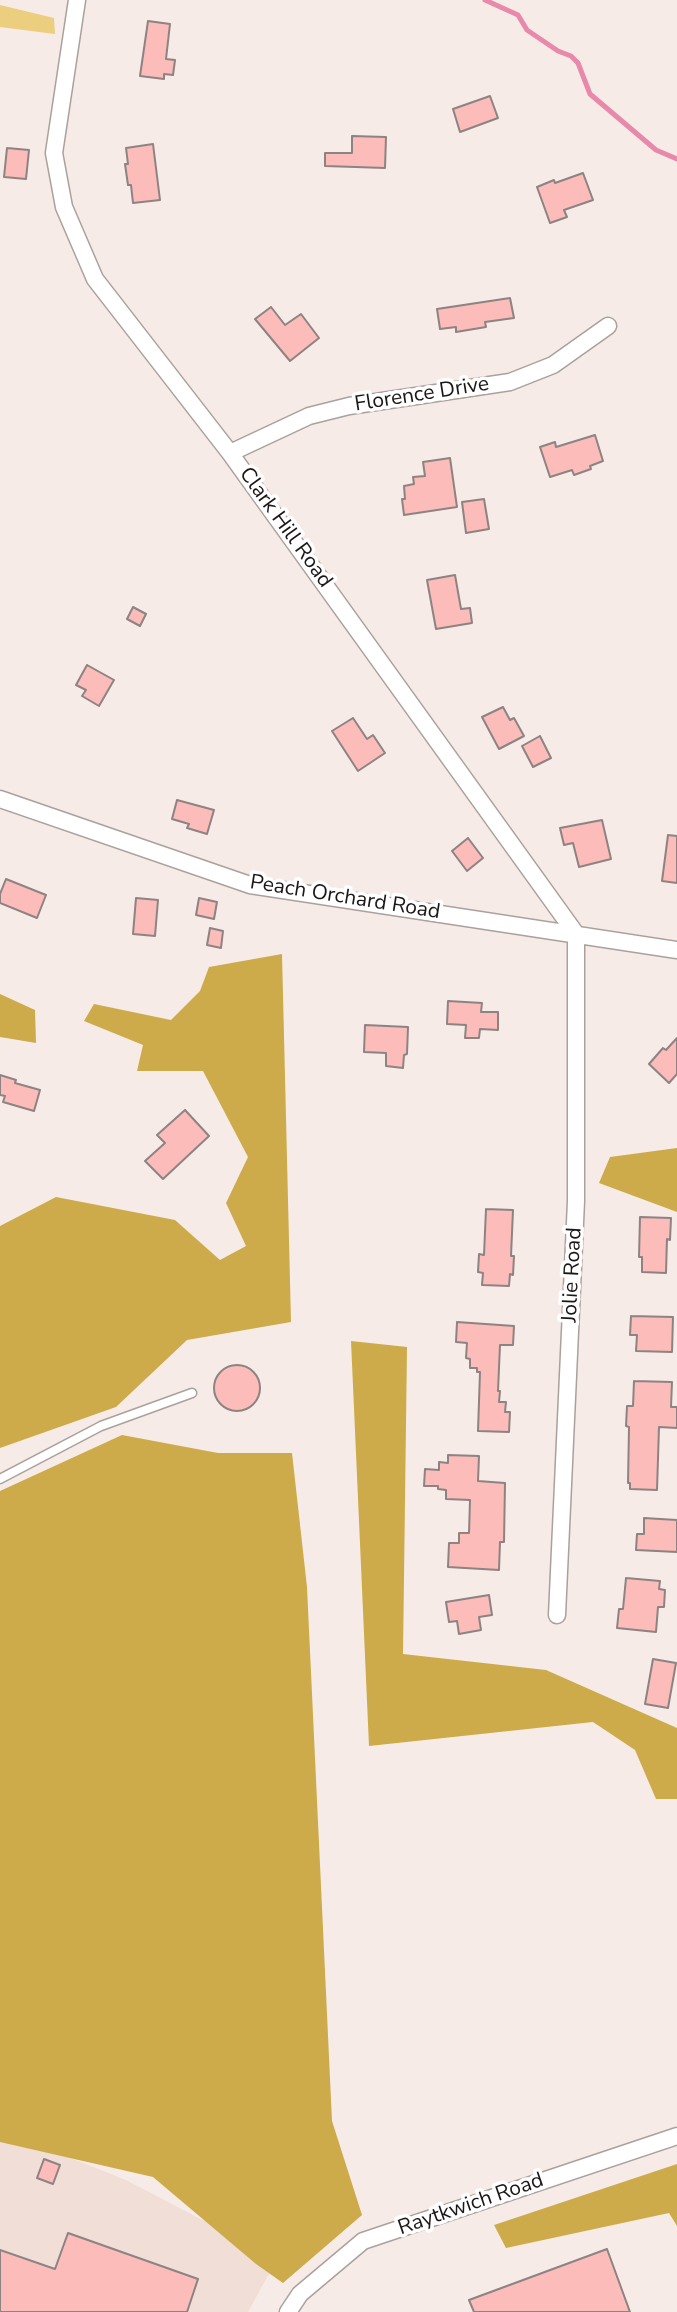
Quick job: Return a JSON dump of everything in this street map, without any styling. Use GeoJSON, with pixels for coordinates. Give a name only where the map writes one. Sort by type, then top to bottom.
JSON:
{"type":"FeatureCollection","features":[{"type":"Feature","properties":{"kind":"street","name":"Clark Hill Road"},"geometry":{"type":"LineString","coordinates":[[77,0],[54,153],[64,207],[95,279],[230,453],[576,934]]}},
{"type":"Feature","properties":{"kind":"street","name":"Florence Drive"},"geometry":{"type":"LineString","coordinates":[[230,453],[309,416],[336,409],[510,382],[553,365],[608,326]]}},
{"type":"Feature","properties":{"kind":"street","name":"Peach Orchard Road"},"geometry":{"type":"LineString","coordinates":[[0,799],[250,885],[576,934]]}},
{"type":"Feature","properties":{"kind":"street"},"geometry":{"type":"LineString","coordinates":[[576,934],[677,950]]}},
{"type":"Feature","properties":{"kind":"street","name":"Jolie Road"},"geometry":{"type":"LineString","coordinates":[[557,1615],[576,1201],[576,934]]}},
{"type":"Feature","properties":{"kind":"street","name":"Raytkwich Road"},"geometry":{"type":"LineString","coordinates":[[288,2312],[300,2294],[363,2241],[677,2136]]}},
{"type":"Feature","properties":{"kind":"lane"},"geometry":{"type":"LineString","coordinates":[[0,1479],[101,1426],[192,1393]]}},
{"type":"Feature","properties":{"kind":"shaded area"},"geometry":{"type":"Polygon","coordinates":[[[0,5],[54,18],[55,34],[0,27],[0,5]]]}},
{"type":"Feature","properties":{"kind":"shaded area"},"geometry":{"type":"Polygon","coordinates":[[[282,954],[291,1322],[187,1340],[116,1407],[0,1448],[0,1226],[56,1197],[175,1220],[220,1260],[246,1246],[226,1203],[248,1157],[203,1071],[137,1071],[143,1045],[84,1021],[94,1004],[171,1020],[200,991],[209,967],[282,954]]]}},
{"type":"Feature","properties":{"kind":"shaded area"},"geometry":{"type":"Polygon","coordinates":[[[0,994],[35,1010],[36,1043],[0,1037],[0,994]]]}},
{"type":"Feature","properties":{"kind":"shaded area"},"geometry":{"type":"Polygon","coordinates":[[[677,1148],[677,1212],[599,1183],[610,1157],[677,1148]]]}},
{"type":"Feature","properties":{"kind":"shaded area"},"geometry":{"type":"Polygon","coordinates":[[[351,1341],[407,1347],[403,1654],[546,1670],[677,1728],[677,1799],[656,1799],[635,1750],[593,1722],[369,1746],[351,1341]]]}},
{"type":"Feature","properties":{"kind":"shaded area"},"geometry":{"type":"Polygon","coordinates":[[[122,1435],[218,1453],[292,1453],[307,1587],[332,2121],[362,2215],[283,2283],[256,2264],[153,2177],[0,2142],[0,1491],[122,1435]]]}},
{"type":"Feature","properties":{"kind":"shaded area"},"geometry":{"type":"Polygon","coordinates":[[[0,2130],[126,2180],[277,2259],[248,2312],[0,2312],[0,2130]]]}},
{"type":"Feature","properties":{"kind":"shaded area"},"geometry":{"type":"Polygon","coordinates":[[[677,2164],[677,2226],[669,2213],[506,2248],[494,2225],[677,2164]]]}},
{"type":"Feature","properties":{"kind":"building"},"geometry":{"type":"Polygon","coordinates":[[[148,21],[170,24],[166,59],[175,60],[173,75],[164,74],[164,79],[140,76],[148,21]]]}},
{"type":"Feature","properties":{"kind":"building"},"geometry":{"type":"Polygon","coordinates":[[[490,96],[498,118],[460,132],[453,109],[490,96]]]}},
{"type":"Feature","properties":{"kind":"building"},"geometry":{"type":"Polygon","coordinates":[[[352,136],[386,137],[385,168],[325,166],[325,153],[352,153],[352,136]]]}},
{"type":"Feature","properties":{"kind":"building"},"geometry":{"type":"Polygon","coordinates":[[[153,144],[160,200],[133,203],[125,164],[128,164],[126,148],[153,144]]]}},
{"type":"Feature","properties":{"kind":"building"},"geometry":{"type":"Polygon","coordinates":[[[7,148],[29,150],[26,179],[4,177],[7,148]]]}},
{"type":"Feature","properties":{"kind":"building"},"geometry":{"type":"Polygon","coordinates":[[[583,173],[593,200],[564,210],[567,217],[550,223],[537,187],[583,173]]]}},
{"type":"Feature","properties":{"kind":"building"},"geometry":{"type":"Polygon","coordinates":[[[510,298],[514,318],[485,322],[486,327],[456,332],[456,327],[440,329],[437,309],[510,298]]]}},
{"type":"Feature","properties":{"kind":"building"},"geometry":{"type":"Polygon","coordinates":[[[271,307],[285,325],[301,314],[319,338],[290,361],[255,319],[271,307]]]}},
{"type":"Feature","properties":{"kind":"building"},"geometry":{"type":"Polygon","coordinates":[[[595,435],[603,461],[574,475],[572,470],[550,477],[540,447],[555,442],[556,447],[595,435]]]}},
{"type":"Feature","properties":{"kind":"building"},"geometry":{"type":"Polygon","coordinates":[[[450,458],[457,507],[404,515],[404,486],[414,484],[413,477],[425,476],[423,462],[450,458]]]}},
{"type":"Feature","properties":{"kind":"building"},"geometry":{"type":"Polygon","coordinates":[[[484,499],[489,529],[466,533],[462,502],[484,499]]]}},
{"type":"Feature","properties":{"kind":"building"},"geometry":{"type":"Polygon","coordinates":[[[455,575],[461,609],[470,608],[472,623],[436,629],[427,580],[455,575]]]}},
{"type":"Feature","properties":{"kind":"building"},"geometry":{"type":"Polygon","coordinates":[[[133,607],[146,614],[140,626],[127,619],[133,607]]]}},
{"type":"Feature","properties":{"kind":"building"},"geometry":{"type":"Polygon","coordinates":[[[87,665],[114,680],[99,706],[82,696],[86,690],[76,685],[87,665]]]}},
{"type":"Feature","properties":{"kind":"building"},"geometry":{"type":"Polygon","coordinates":[[[503,707],[510,720],[514,718],[524,736],[499,749],[482,717],[503,707]]]}},
{"type":"Feature","properties":{"kind":"building"},"geometry":{"type":"Polygon","coordinates":[[[353,718],[367,739],[373,735],[385,753],[358,771],[332,731],[353,718]]]}},
{"type":"Feature","properties":{"kind":"building"},"geometry":{"type":"Polygon","coordinates":[[[540,736],[551,758],[533,767],[522,746],[540,736]]]}},
{"type":"Feature","properties":{"kind":"building"},"geometry":{"type":"Polygon","coordinates":[[[177,800],[214,810],[207,834],[187,828],[189,824],[172,819],[177,800]]]}},
{"type":"Feature","properties":{"kind":"building"},"geometry":{"type":"Polygon","coordinates":[[[602,820],[611,859],[579,867],[573,843],[564,845],[560,828],[602,820]]]}},
{"type":"Feature","properties":{"kind":"building"},"geometry":{"type":"Polygon","coordinates":[[[668,835],[677,836],[677,883],[662,881],[668,835]]]}},
{"type":"Feature","properties":{"kind":"building"},"geometry":{"type":"Polygon","coordinates":[[[468,838],[483,858],[467,871],[452,851],[468,838]]]}},
{"type":"Feature","properties":{"kind":"building"},"geometry":{"type":"Polygon","coordinates":[[[6,879],[46,895],[37,918],[0,903],[0,894],[6,879]]]}},
{"type":"Feature","properties":{"kind":"building"},"geometry":{"type":"Polygon","coordinates":[[[136,898],[158,900],[155,936],[133,934],[136,898]]]}},
{"type":"Feature","properties":{"kind":"building"},"geometry":{"type":"Polygon","coordinates":[[[199,898],[217,902],[214,919],[196,915],[199,898]]]}},
{"type":"Feature","properties":{"kind":"building"},"geometry":{"type":"Polygon","coordinates":[[[210,928],[223,931],[221,948],[207,945],[210,928]]]}},
{"type":"Feature","properties":{"kind":"building"},"geometry":{"type":"Polygon","coordinates":[[[448,1001],[482,1003],[481,1012],[498,1012],[498,1030],[480,1029],[479,1038],[465,1038],[466,1025],[447,1024],[448,1001]]]}},
{"type":"Feature","properties":{"kind":"building"},"geometry":{"type":"Polygon","coordinates":[[[365,1025],[408,1027],[407,1054],[404,1055],[403,1068],[386,1066],[386,1053],[364,1052],[365,1025]]]}},
{"type":"Feature","properties":{"kind":"building"},"geometry":{"type":"Polygon","coordinates":[[[677,1038],[677,1074],[669,1083],[649,1064],[663,1048],[666,1050],[677,1038]]]}},
{"type":"Feature","properties":{"kind":"building"},"geometry":{"type":"Polygon","coordinates":[[[0,1075],[16,1080],[15,1083],[40,1090],[34,1111],[3,1102],[5,1096],[0,1095],[0,1075]]]}},
{"type":"Feature","properties":{"kind":"building"},"geometry":{"type":"Polygon","coordinates":[[[185,1110],[209,1136],[163,1179],[145,1161],[165,1143],[157,1135],[185,1110]]]}},
{"type":"Feature","properties":{"kind":"building"},"geometry":{"type":"Polygon","coordinates":[[[486,1209],[513,1210],[513,1275],[510,1274],[509,1286],[482,1285],[483,1273],[478,1272],[479,1254],[484,1255],[486,1209]]]}},
{"type":"Feature","properties":{"kind":"building"},"geometry":{"type":"Polygon","coordinates":[[[640,1217],[671,1218],[666,1273],[642,1272],[642,1257],[639,1257],[640,1217]]]}},
{"type":"Feature","properties":{"kind":"building"},"geometry":{"type":"Polygon","coordinates":[[[631,1316],[673,1317],[672,1352],[636,1351],[637,1335],[630,1335],[631,1316]]]}},
{"type":"Feature","properties":{"kind":"building"},"geometry":{"type":"Polygon","coordinates":[[[457,1322],[514,1326],[513,1345],[500,1345],[499,1402],[506,1402],[505,1412],[510,1412],[509,1432],[478,1431],[480,1372],[477,1372],[477,1368],[470,1368],[470,1359],[466,1358],[467,1343],[456,1342],[457,1322]]]}},
{"type":"Feature","properties":{"kind":"building"},"geometry":{"type":"Polygon","coordinates":[[[237,1365],[253,1372],[260,1388],[253,1404],[237,1411],[221,1404],[214,1388],[221,1372],[237,1365]]]}},
{"type":"Feature","properties":{"kind":"building"},"geometry":{"type":"Polygon","coordinates":[[[634,1381],[672,1382],[671,1407],[677,1407],[677,1428],[659,1427],[657,1490],[630,1489],[628,1483],[627,1406],[633,1406],[634,1381]]]}},
{"type":"Feature","properties":{"kind":"building"},"geometry":{"type":"Polygon","coordinates":[[[448,1455],[479,1456],[478,1481],[505,1483],[504,1542],[500,1542],[499,1570],[448,1567],[449,1543],[459,1543],[459,1533],[469,1533],[470,1500],[446,1499],[446,1490],[438,1489],[438,1486],[424,1486],[425,1469],[439,1470],[439,1462],[448,1463],[448,1455]]]}},
{"type":"Feature","properties":{"kind":"building"},"geometry":{"type":"Polygon","coordinates":[[[644,1518],[677,1520],[677,1552],[636,1550],[637,1534],[644,1534],[644,1518]]]}},
{"type":"Feature","properties":{"kind":"building"},"geometry":{"type":"Polygon","coordinates":[[[626,1578],[660,1581],[659,1589],[665,1590],[664,1607],[658,1607],[656,1632],[617,1628],[619,1609],[623,1609],[626,1578]]]}},
{"type":"Feature","properties":{"kind":"building"},"geometry":{"type":"Polygon","coordinates":[[[489,1595],[492,1615],[479,1617],[481,1630],[459,1634],[457,1621],[449,1622],[446,1602],[489,1595]]]}},
{"type":"Feature","properties":{"kind":"building"},"geometry":{"type":"Polygon","coordinates":[[[653,1659],[676,1663],[668,1708],[645,1704],[653,1659]]]}},
{"type":"Feature","properties":{"kind":"building"},"geometry":{"type":"Polygon","coordinates":[[[44,2159],[60,2165],[53,2184],[37,2178],[44,2159]]]}},
{"type":"Feature","properties":{"kind":"building"},"geometry":{"type":"Polygon","coordinates":[[[68,2233],[198,2279],[187,2312],[0,2312],[0,2250],[55,2269],[68,2233]]]}},
{"type":"Feature","properties":{"kind":"building"},"geometry":{"type":"Polygon","coordinates":[[[607,2249],[630,2312],[474,2312],[469,2300],[607,2249]]]}},
{"type":"Feature","properties":{"kind":"waterway"},"geometry":{"type":"LineString","coordinates":[[485,0],[518,15],[527,30],[558,51],[571,56],[578,63],[590,94],[656,150],[677,159]]}}]}
